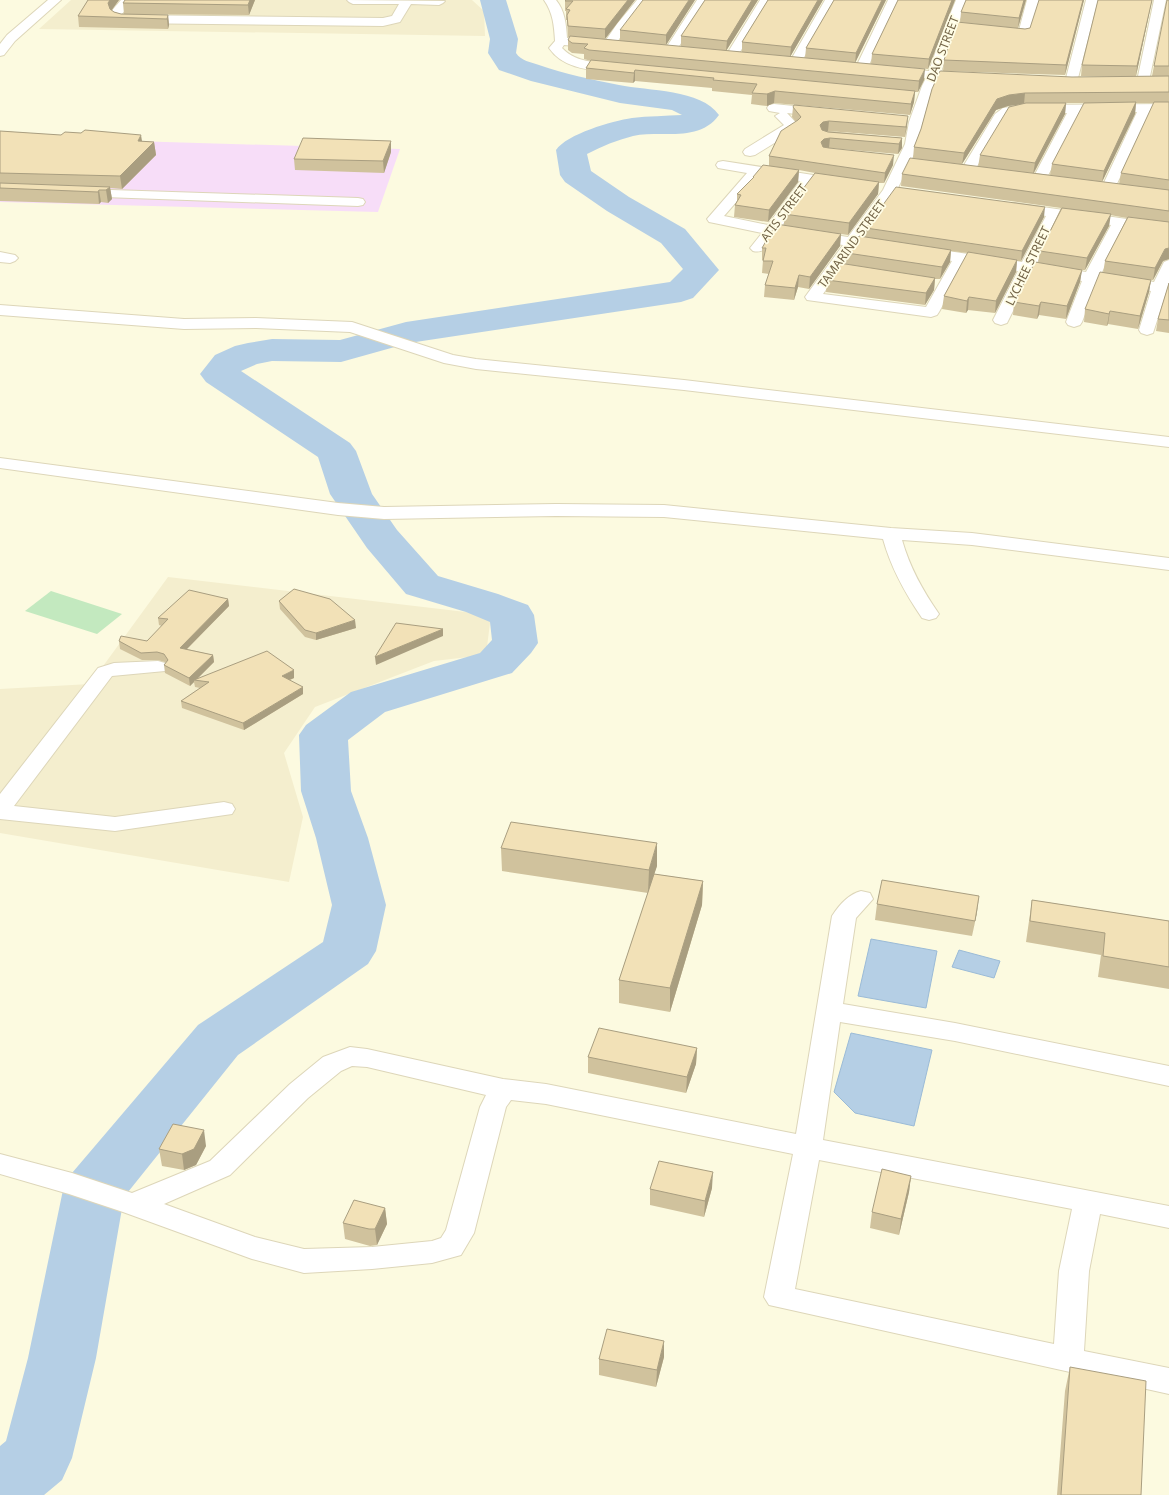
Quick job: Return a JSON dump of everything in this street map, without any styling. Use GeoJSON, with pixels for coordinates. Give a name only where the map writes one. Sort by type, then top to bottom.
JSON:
{"type":"FeatureCollection","features":[{"type":"Feature","properties":{"kind":"street"},"geometry":{"type":"LineString","coordinates":[[0,52],[11,38],[55,0]]}},
{"type":"Feature","properties":{"kind":"street"},"geometry":{"type":"LineString","coordinates":[[127,0],[116,14],[116,17],[122,19],[382,22],[396,19],[407,1]]}},
{"type":"Feature","properties":{"kind":"street"},"geometry":{"type":"LineString","coordinates":[[353,0],[439,1]]}},
{"type":"Feature","properties":{"kind":"street"},"geometry":{"type":"LineString","coordinates":[[550,0],[554,5],[560,22],[561,41],[555,48],[559,53],[570,60],[588,66],[627,70]]}},
{"type":"Feature","properties":{"kind":"street"},"geometry":{"type":"LineString","coordinates":[[609,45],[621,27],[643,0]]}},
{"type":"Feature","properties":{"kind":"street"},"geometry":{"type":"LineString","coordinates":[[670,51],[704,0]]}},
{"type":"Feature","properties":{"kind":"street"},"geometry":{"type":"LineString","coordinates":[[731,56],[766,0]]}},
{"type":"Feature","properties":{"kind":"street"},"geometry":{"type":"LineString","coordinates":[[795,63],[831,0]]}},
{"type":"Feature","properties":{"kind":"street"},"geometry":{"type":"LineString","coordinates":[[861,69],[894,0]]}},
{"type":"Feature","properties":{"kind":"street","name":"DAO STREET"},"geometry":{"type":"LineString","coordinates":[[912,144],[916,122],[962,0]]}},
{"type":"Feature","properties":{"kind":"street"},"geometry":{"type":"LineString","coordinates":[[988,31],[1024,34],[1033,0]]}},
{"type":"Feature","properties":{"kind":"street"},"geometry":{"type":"LineString","coordinates":[[1071,82],[1092,0]]}},
{"type":"Feature","properties":{"kind":"street"},"geometry":{"type":"LineString","coordinates":[[1143,82],[1160,0]]}},
{"type":"Feature","properties":{"kind":"street"},"geometry":{"type":"LineString","coordinates":[[951,27],[966,29]]}},
{"type":"Feature","properties":{"kind":"street"},"geometry":{"type":"LineString","coordinates":[[561,41],[624,46]]}},
{"type":"Feature","properties":{"kind":"street"},"geometry":{"type":"LineString","coordinates":[[654,49],[685,52]]}},
{"type":"Feature","properties":{"kind":"street"},"geometry":{"type":"LineString","coordinates":[[716,55],[746,58]]}},
{"type":"Feature","properties":{"kind":"street"},"geometry":{"type":"LineString","coordinates":[[781,62],[810,64]]}},
{"type":"Feature","properties":{"kind":"street"},"geometry":{"type":"LineString","coordinates":[[846,68],[984,79]]}},
{"type":"Feature","properties":{"kind":"street"},"geometry":{"type":"LineString","coordinates":[[1055,82],[1087,82]]}},
{"type":"Feature","properties":{"kind":"street"},"geometry":{"type":"LineString","coordinates":[[1127,82],[1156,82]]}},
{"type":"Feature","properties":{"kind":"street"},"geometry":{"type":"LineString","coordinates":[[909,97],[925,98]]}},
{"type":"Feature","properties":{"kind":"street"},"geometry":{"type":"LineString","coordinates":[[750,152],[792,126],[777,102],[837,114]]}},
{"type":"Feature","properties":{"kind":"street"},"geometry":{"type":"LineString","coordinates":[[1108,189],[1146,108]]}},
{"type":"Feature","properties":{"kind":"street"},"geometry":{"type":"LineString","coordinates":[[968,170],[1002,114],[1008,111],[1024,109],[1169,108]]}},
{"type":"Feature","properties":{"kind":"street"},"geometry":{"type":"LineString","coordinates":[[1039,180],[1076,109]]}},
{"type":"Feature","properties":{"kind":"street"},"geometry":{"type":"LineString","coordinates":[[900,120],[916,122]]}},
{"type":"Feature","properties":{"kind":"street"},"geometry":{"type":"LineString","coordinates":[[896,143],[912,144]]}},
{"type":"Feature","properties":{"kind":"street","name":"TAMARIND STREET"},"geometry":{"type":"LineString","coordinates":[[912,144],[908,163],[882,189],[853,243],[841,270],[813,297],[931,312],[938,285],[961,258]]}},
{"type":"Feature","properties":{"kind":"street"},"geometry":{"type":"LineString","coordinates":[[889,159],[908,163]]}},
{"type":"Feature","properties":{"kind":"street"},"geometry":{"type":"LineString","coordinates":[[723,165],[854,185]]}},
{"type":"Feature","properties":{"kind":"street"},"geometry":{"type":"LineString","coordinates":[[954,168],[984,172]]}},
{"type":"Feature","properties":{"kind":"street"},"geometry":{"type":"LineString","coordinates":[[757,170],[714,219],[853,243],[1164,289]]}},
{"type":"Feature","properties":{"kind":"street","name":"ATIS STREET"},"geometry":{"type":"LineString","coordinates":[[758,248],[810,178]]}},
{"type":"Feature","properties":{"kind":"street"},"geometry":{"type":"LineString","coordinates":[[1023,178],[1054,182]]}},
{"type":"Feature","properties":{"kind":"street"},"geometry":{"type":"LineString","coordinates":[[1093,187],[1123,191]]}},
{"type":"Feature","properties":{"kind":"street"},"geometry":{"type":"LineString","coordinates":[[882,189],[905,192]]}},
{"type":"Feature","properties":{"kind":"street"},"geometry":{"type":"LineString","coordinates":[[64,192],[358,202]]}},
{"type":"Feature","properties":{"kind":"street"},"geometry":{"type":"LineString","coordinates":[[1000,205],[1169,229]]}},
{"type":"Feature","properties":{"kind":"street","name":"LYCHEE STREET"},"geometry":{"type":"LineString","coordinates":[[1001,320],[1055,212]]}},
{"type":"Feature","properties":{"kind":"street"},"geometry":{"type":"LineString","coordinates":[[1074,322],[1091,278],[1120,222]]}},
{"type":"Feature","properties":{"kind":"street"},"geometry":{"type":"LineString","coordinates":[[1147,330],[1164,289],[1169,265]]}},
{"type":"Feature","properties":{"kind":"street"},"geometry":{"type":"LineString","coordinates":[[0,310],[184,324],[256,323],[352,327],[457,360],[504,368],[684,385],[1169,442]]}},
{"type":"Feature","properties":{"kind":"street"},"geometry":{"type":"LineString","coordinates":[[0,463],[338,509],[384,513],[556,510],[664,511],[891,534],[972,539],[1169,564]]}},
{"type":"Feature","properties":{"kind":"street"},"geometry":{"type":"LineString","coordinates":[[891,534],[898,559],[913,590],[929,614]]}},
{"type":"Feature","properties":{"kind":"street"},"geometry":{"type":"LineString","coordinates":[[0,809],[105,672],[114,669],[158,667]]}},
{"type":"Feature","properties":{"kind":"street"},"geometry":{"type":"LineString","coordinates":[[0,812],[115,824],[224,809]]}},
{"type":"Feature","properties":{"kind":"street"},"geometry":{"type":"LineString","coordinates":[[861,900],[844,916],[808,1147],[779,1297],[1169,1381]]}},
{"type":"Feature","properties":{"kind":"street"},"geometry":{"type":"LineString","coordinates":[[829,1011],[955,1032],[1169,1076]]}},
{"type":"Feature","properties":{"kind":"street"},"geometry":{"type":"LineString","coordinates":[[127,1203],[180,1186],[220,1168],[299,1090],[332,1064],[350,1056],[366,1058],[503,1089],[546,1094],[808,1147],[1169,1217]]}},
{"type":"Feature","properties":{"kind":"street"},"geometry":{"type":"LineString","coordinates":[[0,1164],[72,1184],[252,1248],[304,1262],[387,1257],[432,1252],[451,1247],[460,1233],[494,1107],[503,1089]]}},
{"type":"Feature","properties":{"kind":"street"},"geometry":{"type":"LineString","coordinates":[[1068,1360],[1074,1271],[1088,1201]]}},
{"type":"Feature","properties":{"kind":"shaded area"},"geometry":{"type":"Polygon","coordinates":[[[71,0],[472,0],[484,11],[485,36],[39,29],[71,0]]]}},
{"type":"Feature","properties":{"kind":"shaded area"},"geometry":{"type":"Polygon","coordinates":[[[0,137],[400,149],[378,212],[0,202],[0,137]]]}},
{"type":"Feature","properties":{"kind":"shaded area"},"geometry":{"type":"Polygon","coordinates":[[[168,577],[491,615],[486,655],[434,661],[315,707],[284,753],[303,817],[289,882],[0,833],[0,689],[90,684],[168,577]]]}},
{"type":"Feature","properties":{"kind":"green space"},"geometry":{"type":"Polygon","coordinates":[[[51,591],[122,614],[97,634],[25,611],[51,591]]]}},
{"type":"Feature","properties":{"kind":"water"},"geometry":{"type":"Polygon","coordinates":[[[871,939],[937,951],[926,1008],[858,996],[871,939]]]}},
{"type":"Feature","properties":{"kind":"water"},"geometry":{"type":"Polygon","coordinates":[[[959,950],[1000,961],[994,978],[952,967],[959,950]]]}},
{"type":"Feature","properties":{"kind":"water"},"geometry":{"type":"Polygon","coordinates":[[[851,1033],[932,1050],[914,1126],[855,1113],[834,1092],[851,1033]]]}},
{"type":"Feature","properties":{"kind":"building"},"geometry":{"type":"Polygon","coordinates":[[[88,0],[110,0],[108,3],[110,9],[121,14],[168,15],[167,19],[78,16],[88,0]]]}},
{"type":"Feature","properties":{"kind":"building"},"geometry":{"type":"Polygon","coordinates":[[[125,0],[250,0],[248,5],[123,3],[125,0]]]}},
{"type":"Feature","properties":{"kind":"building"},"geometry":{"type":"Polygon","coordinates":[[[628,0],[605,29],[568,26],[567,15],[570,10],[566,9],[573,1],[565,1],[628,0]]]}},
{"type":"Feature","properties":{"kind":"building"},"geometry":{"type":"Polygon","coordinates":[[[643,0],[689,0],[666,35],[620,30],[643,0]]]}},
{"type":"Feature","properties":{"kind":"building"},"geometry":{"type":"Polygon","coordinates":[[[705,0],[752,0],[727,41],[681,36],[705,0]]]}},
{"type":"Feature","properties":{"kind":"building"},"geometry":{"type":"Polygon","coordinates":[[[768,0],[818,0],[791,47],[742,42],[768,0]]]}},
{"type":"Feature","properties":{"kind":"building"},"geometry":{"type":"Polygon","coordinates":[[[834,0],[882,0],[856,53],[806,48],[834,0]]]}},
{"type":"Feature","properties":{"kind":"building"},"geometry":{"type":"Polygon","coordinates":[[[898,0],[952,0],[929,59],[872,54],[898,0]]]}},
{"type":"Feature","properties":{"kind":"building"},"geometry":{"type":"Polygon","coordinates":[[[966,0],[1024,0],[1019,18],[961,12],[966,0]]]}},
{"type":"Feature","properties":{"kind":"building"},"geometry":{"type":"Polygon","coordinates":[[[1039,0],[1083,0],[1066,65],[944,60],[957,22],[1025,29],[1030,28],[1039,0]]]}},
{"type":"Feature","properties":{"kind":"building"},"geometry":{"type":"Polygon","coordinates":[[[1098,0],[1152,0],[1137,66],[1082,65],[1098,0]]]}},
{"type":"Feature","properties":{"kind":"building"},"geometry":{"type":"Polygon","coordinates":[[[1167,0],[1169,0],[1169,66],[1154,66],[1167,0]]]}},
{"type":"Feature","properties":{"kind":"building"},"geometry":{"type":"Polygon","coordinates":[[[570,36],[925,69],[919,81],[589,50],[584,48],[588,44],[572,43],[568,40],[570,36]]]}},
{"type":"Feature","properties":{"kind":"building"},"geometry":{"type":"Polygon","coordinates":[[[591,60],[915,91],[911,104],[775,91],[767,94],[752,93],[757,84],[635,70],[634,73],[586,68],[591,60]]]}},
{"type":"Feature","properties":{"kind":"building"},"geometry":{"type":"Polygon","coordinates":[[[940,71],[1072,77],[1169,76],[1169,92],[1025,93],[1009,95],[997,99],[964,153],[914,147],[921,129],[932,89],[940,71]]]}},
{"type":"Feature","properties":{"kind":"building"},"geometry":{"type":"Polygon","coordinates":[[[1136,102],[1104,171],[1052,164],[1084,103],[1136,102]]]}},
{"type":"Feature","properties":{"kind":"building"},"geometry":{"type":"Polygon","coordinates":[[[1154,102],[1169,102],[1169,180],[1121,173],[1154,102]]]}},
{"type":"Feature","properties":{"kind":"building"},"geometry":{"type":"Polygon","coordinates":[[[1026,103],[1066,103],[1035,163],[980,155],[1009,107],[1026,103]]]}},
{"type":"Feature","properties":{"kind":"building"},"geometry":{"type":"Polygon","coordinates":[[[794,105],[908,116],[906,127],[829,121],[823,122],[820,125],[822,130],[828,132],[902,138],[899,144],[830,138],[824,139],[821,142],[823,147],[894,155],[885,173],[769,156],[781,131],[801,117],[793,107],[794,105]]]}},
{"type":"Feature","properties":{"kind":"building"},"geometry":{"type":"Polygon","coordinates":[[[85,130],[141,135],[138,141],[154,142],[120,176],[0,173],[0,131],[61,135],[65,132],[81,133],[85,130]]]}},
{"type":"Feature","properties":{"kind":"building"},"geometry":{"type":"Polygon","coordinates":[[[303,138],[391,141],[383,161],[294,159],[303,138]]]}},
{"type":"Feature","properties":{"kind":"building"},"geometry":{"type":"Polygon","coordinates":[[[910,158],[1169,190],[1169,211],[902,174],[910,158]]]}},
{"type":"Feature","properties":{"kind":"building"},"geometry":{"type":"Polygon","coordinates":[[[763,165],[799,170],[769,210],[735,205],[741,195],[737,194],[754,177],[763,165]]]}},
{"type":"Feature","properties":{"kind":"building"},"geometry":{"type":"Polygon","coordinates":[[[815,173],[879,182],[849,223],[784,214],[815,173]]]}},
{"type":"Feature","properties":{"kind":"building"},"geometry":{"type":"Polygon","coordinates":[[[0,183],[110,187],[106,190],[99,190],[98,192],[0,188],[0,183]]]}},
{"type":"Feature","properties":{"kind":"building"},"geometry":{"type":"Polygon","coordinates":[[[896,187],[1045,207],[1022,251],[866,228],[896,187]]]}},
{"type":"Feature","properties":{"kind":"building"},"geometry":{"type":"Polygon","coordinates":[[[1062,208],[1111,214],[1087,258],[1040,251],[1062,208]]]}},
{"type":"Feature","properties":{"kind":"building"},"geometry":{"type":"Polygon","coordinates":[[[1128,217],[1169,222],[1169,248],[1165,249],[1155,268],[1105,261],[1128,217]]]}},
{"type":"Feature","properties":{"kind":"building"},"geometry":{"type":"Polygon","coordinates":[[[776,224],[841,234],[810,277],[799,275],[795,288],[765,285],[773,261],[763,261],[766,248],[762,248],[776,224]]]}},
{"type":"Feature","properties":{"kind":"building"},"geometry":{"type":"Polygon","coordinates":[[[859,236],[951,250],[942,267],[847,253],[859,236]]]}},
{"type":"Feature","properties":{"kind":"building"},"geometry":{"type":"Polygon","coordinates":[[[968,252],[1017,260],[996,301],[969,297],[967,301],[944,296],[968,252]]]}},
{"type":"Feature","properties":{"kind":"building"},"geometry":{"type":"Polygon","coordinates":[[[1035,262],[1082,270],[1067,306],[1041,302],[1039,306],[1014,302],[1035,262]]]}},
{"type":"Feature","properties":{"kind":"building"},"geometry":{"type":"Polygon","coordinates":[[[839,263],[935,278],[926,293],[827,280],[839,263]]]}},
{"type":"Feature","properties":{"kind":"building"},"geometry":{"type":"Polygon","coordinates":[[[1100,272],[1151,280],[1140,316],[1110,311],[1109,314],[1085,309],[1100,272]]]}},
{"type":"Feature","properties":{"kind":"building"},"geometry":{"type":"Polygon","coordinates":[[[1169,283],[1169,320],[1158,319],[1169,283]]]}},
{"type":"Feature","properties":{"kind":"building"},"geometry":{"type":"Polygon","coordinates":[[[294,589],[330,599],[355,620],[316,633],[305,630],[279,601],[294,589]]]}},
{"type":"Feature","properties":{"kind":"building"},"geometry":{"type":"Polygon","coordinates":[[[189,590],[228,599],[180,648],[213,655],[189,678],[164,665],[168,660],[164,654],[157,652],[141,653],[119,641],[121,636],[147,641],[168,619],[158,618],[189,590]]]}},
{"type":"Feature","properties":{"kind":"building"},"geometry":{"type":"Polygon","coordinates":[[[396,623],[443,629],[375,657],[396,623]]]}},
{"type":"Feature","properties":{"kind":"building"},"geometry":{"type":"Polygon","coordinates":[[[267,651],[294,670],[282,676],[303,687],[243,723],[181,701],[209,682],[194,680],[267,651]]]}},
{"type":"Feature","properties":{"kind":"building"},"geometry":{"type":"Polygon","coordinates":[[[511,822],[657,843],[649,870],[501,848],[511,822]]]}},
{"type":"Feature","properties":{"kind":"building"},"geometry":{"type":"Polygon","coordinates":[[[654,874],[703,881],[670,988],[619,980],[654,874]]]}},
{"type":"Feature","properties":{"kind":"building"},"geometry":{"type":"Polygon","coordinates":[[[882,880],[979,896],[975,921],[877,904],[882,880]]]}},
{"type":"Feature","properties":{"kind":"building"},"geometry":{"type":"Polygon","coordinates":[[[1032,900],[1169,921],[1169,967],[1103,956],[1105,933],[1030,921],[1032,900]]]}},
{"type":"Feature","properties":{"kind":"building"},"geometry":{"type":"Polygon","coordinates":[[[599,1028],[697,1048],[687,1077],[588,1057],[599,1028]]]}},
{"type":"Feature","properties":{"kind":"building"},"geometry":{"type":"Polygon","coordinates":[[[173,1124],[204,1130],[194,1149],[182,1154],[159,1149],[173,1124]]]}},
{"type":"Feature","properties":{"kind":"building"},"geometry":{"type":"Polygon","coordinates":[[[659,1161],[713,1172],[705,1201],[650,1189],[659,1161]]]}},
{"type":"Feature","properties":{"kind":"building"},"geometry":{"type":"Polygon","coordinates":[[[882,1169],[911,1176],[901,1219],[872,1212],[882,1169]]]}},
{"type":"Feature","properties":{"kind":"building"},"geometry":{"type":"Polygon","coordinates":[[[354,1200],[385,1208],[375,1229],[343,1223],[354,1200]]]}},
{"type":"Feature","properties":{"kind":"building"},"geometry":{"type":"Polygon","coordinates":[[[607,1329],[664,1341],[657,1370],[599,1359],[607,1329]]]}},
{"type":"Feature","properties":{"kind":"building"},"geometry":{"type":"Polygon","coordinates":[[[1070,1367],[1146,1381],[1141,1495],[1061,1495],[1070,1367]]]}},
{"type":"Feature","properties":{"kind":"waterway"},"geometry":{"type":"LineString","coordinates":[[0,1488],[37,1458],[62,1358],[94,1190],[218,1040],[348,951],[359,905],[342,838],[326,791],[323,735],[368,702],[496,663],[515,643],[512,615],[482,603],[422,585],[382,539],[351,494],[336,451],[219,374],[228,363],[248,354],[272,350],[341,351],[406,333],[681,291],[702,270],[673,236],[618,204],[576,175],[571,150],[591,139],[632,127],[690,124],[704,115],[679,102],[620,94],[541,75],[509,64],[502,53],[504,39],[493,0]]}}]}
